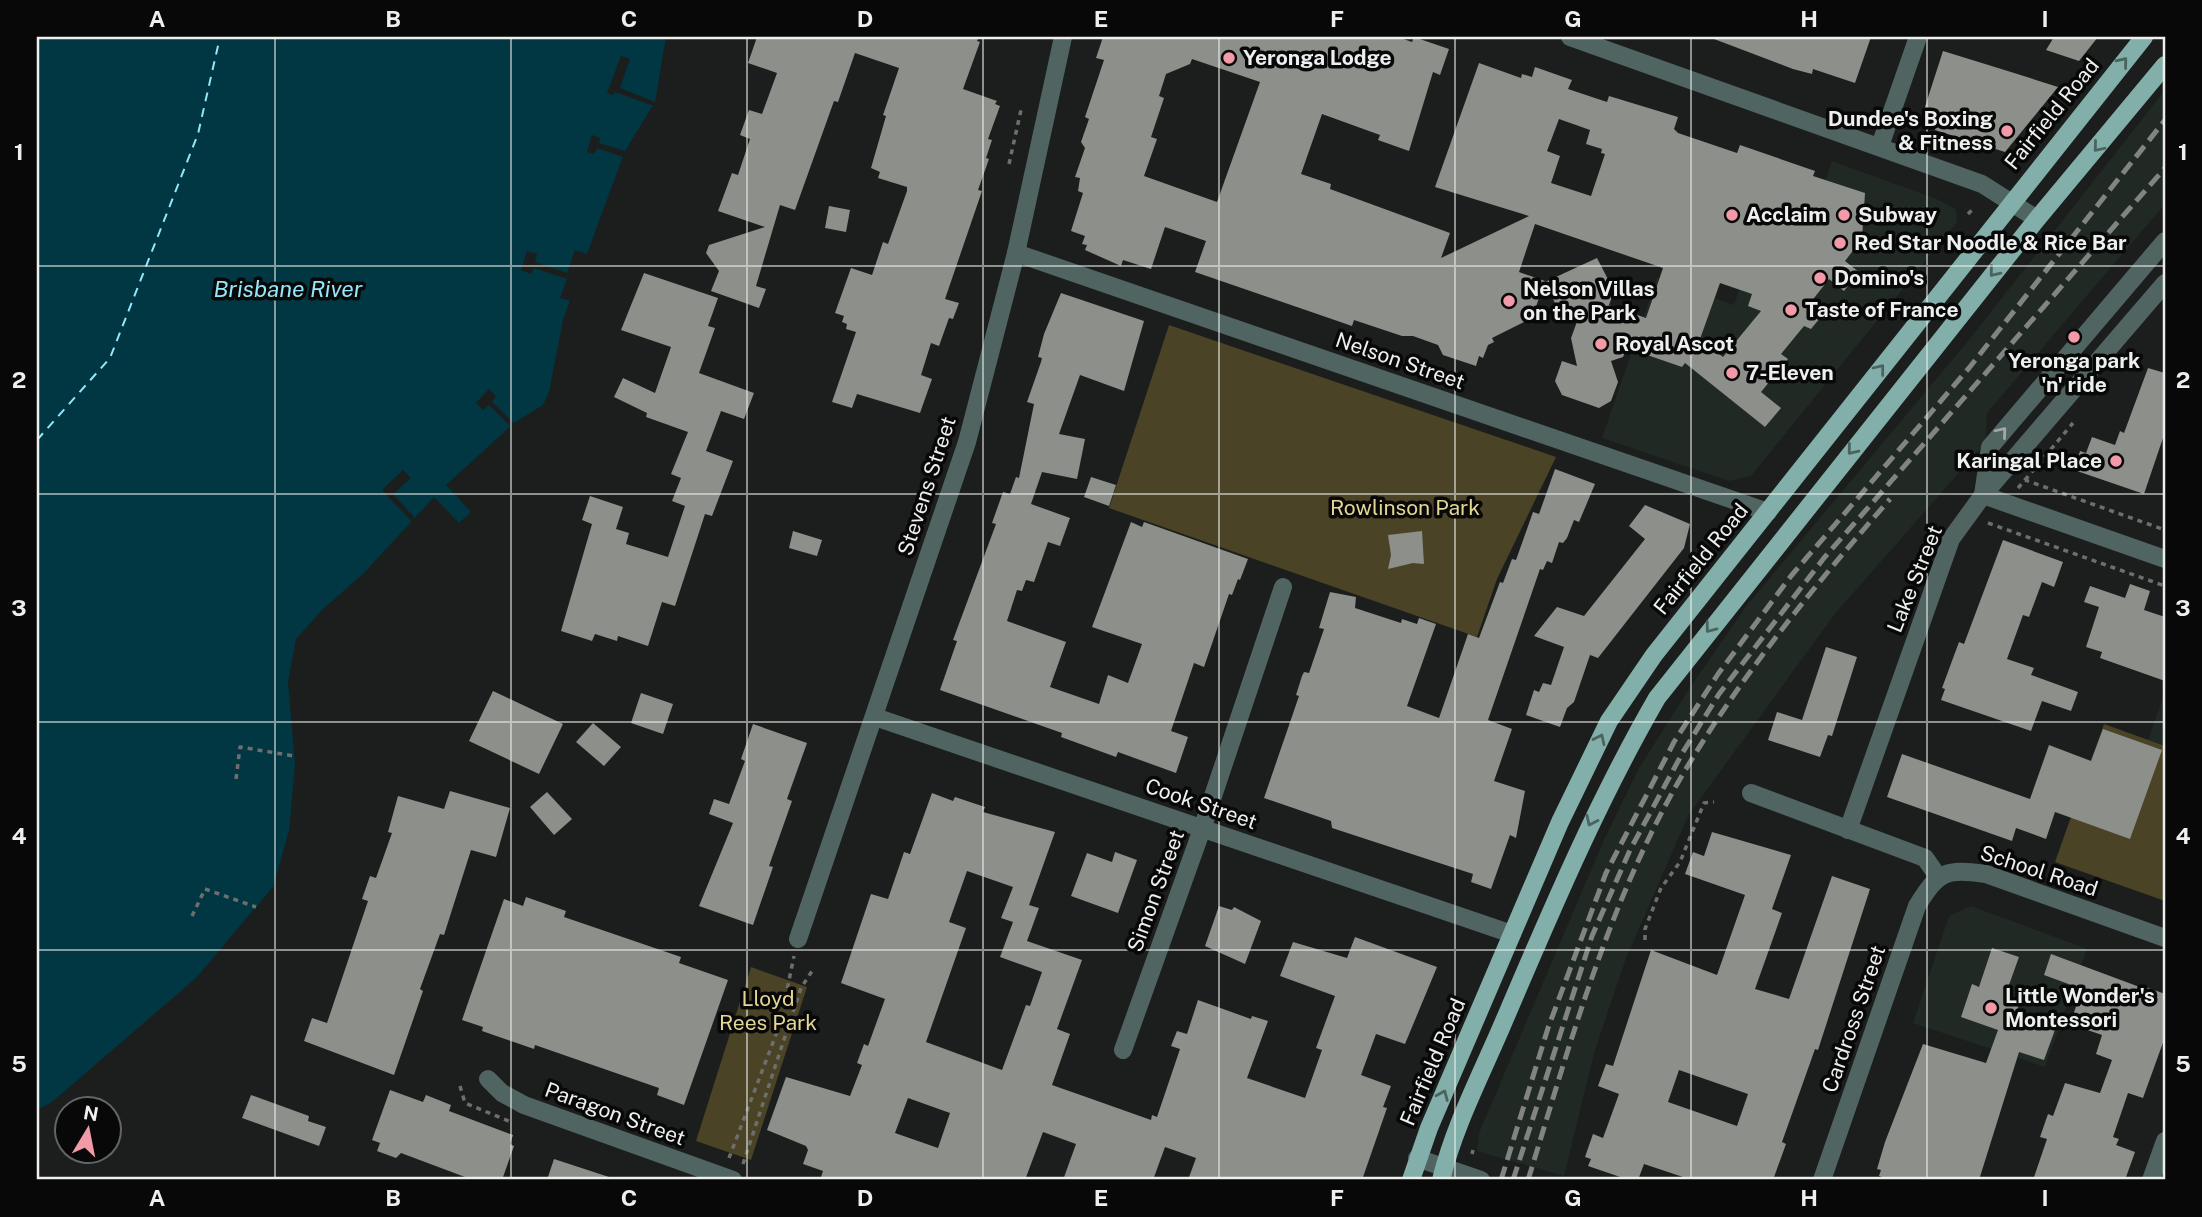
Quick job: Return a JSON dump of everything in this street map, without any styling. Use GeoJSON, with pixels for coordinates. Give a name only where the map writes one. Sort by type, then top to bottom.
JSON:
{"type":"FeatureCollection","features":[{"type":"Feature","properties":{"kind":"main road","name":"Fairfield Road"},"geometry":{"type":"LineString","coordinates":[[1411,1180],[1560,822],[1609,721],[1654,655],[2144,37]]}},
{"type":"Feature","properties":{"kind":"main road"},"geometry":{"type":"LineString","coordinates":[[1442,1174],[1566,874],[1612,775],[1657,698],[2037,219],[2165,65]]}},
{"type":"Feature","properties":{"kind":"street","name":"Stevens Street"},"geometry":{"type":"LineString","coordinates":[[798,939],[967,442],[1016,253],[1063,37]]}},
{"type":"Feature","properties":{"kind":"street"},"geometry":{"type":"LineString","coordinates":[[1570,37],[1982,184],[2037,219]]}},
{"type":"Feature","properties":{"kind":"street"},"geometry":{"type":"LineString","coordinates":[[1880,146],[1918,37]]}},
{"type":"Feature","properties":{"kind":"street"},"geometry":{"type":"LineString","coordinates":[[2165,241],[1990,447],[1983,495],[2165,559]]}},
{"type":"Feature","properties":{"kind":"street","name":"Nelson Street"},"geometry":{"type":"LineString","coordinates":[[1016,253],[1768,512]]}},
{"type":"Feature","properties":{"kind":"street","name":"Lake Street"},"geometry":{"type":"LineString","coordinates":[[1848,830],[1951,539],[1983,495],[2165,283]]}},
{"type":"Feature","properties":{"kind":"street","name":"Simon Street"},"geometry":{"type":"LineString","coordinates":[[1123,1050],[1202,829],[1283,587]]}},
{"type":"Feature","properties":{"kind":"street","name":"Cook Street"},"geometry":{"type":"LineString","coordinates":[[875,717],[1512,934]]}},
{"type":"Feature","properties":{"kind":"street"},"geometry":{"type":"LineString","coordinates":[[1751,793],[1925,858],[1939,878]]}},
{"type":"Feature","properties":{"kind":"street","name":"School Road"},"geometry":{"type":"LineString","coordinates":[[1939,878],[1957,869],[1986,874],[2165,938]]}},
{"type":"Feature","properties":{"kind":"street","name":"Cardross Street"},"geometry":{"type":"LineString","coordinates":[[1822,1180],[1917,906],[1928,888],[1939,878]]}},
{"type":"Feature","properties":{"kind":"street","name":"Paragon Street"},"geometry":{"type":"LineString","coordinates":[[488,1079],[502,1093],[524,1105],[725,1174]]}},
{"type":"Feature","properties":{"kind":"street"},"geometry":{"type":"LineString","coordinates":[[2151,1180],[2165,1141]]}},
{"type":"Feature","properties":{"kind":"street"},"geometry":{"type":"LineString","coordinates":[[1418,1158],[1442,1174],[1475,1178]]}},
{"type":"Feature","properties":{"kind":"path"},"geometry":{"type":"LineString","coordinates":[[1009,164],[1021,110]]}},
{"type":"Feature","properties":{"kind":"path"},"geometry":{"type":"LineString","coordinates":[[1968,214],[1974,208]]}},
{"type":"Feature","properties":{"kind":"path"},"geometry":{"type":"LineString","coordinates":[[2019,488],[2025,480],[2165,530]]}},
{"type":"Feature","properties":{"kind":"path"},"geometry":{"type":"LineString","coordinates":[[1989,523],[2165,586]]}},
{"type":"Feature","properties":{"kind":"path"},"geometry":{"type":"LineString","coordinates":[[236,779],[240,747],[295,756]]}},
{"type":"Feature","properties":{"kind":"path"},"geometry":{"type":"LineString","coordinates":[[1645,940],[1645,929],[1661,888],[1680,862],[1704,803],[1714,802]]}},
{"type":"Feature","properties":{"kind":"path"},"geometry":{"type":"LineString","coordinates":[[192,916],[205,889],[256,907]]}},
{"type":"Feature","properties":{"kind":"path"},"geometry":{"type":"LineString","coordinates":[[725,1174],[780,1024],[793,959]]}},
{"type":"Feature","properties":{"kind":"path"},"geometry":{"type":"LineString","coordinates":[[725,1174],[801,988],[812,971]]}},
{"type":"Feature","properties":{"kind":"path"},"geometry":{"type":"LineString","coordinates":[[460,1086],[465,1103],[521,1125]]}},
{"type":"Feature","properties":{"kind":"shaded area"},"geometry":{"type":"Polygon","coordinates":[[[2165,90],[2165,204],[1987,413],[1985,443],[1834,615],[1688,816],[1625,961],[1595,1050],[1564,1176],[1477,1151],[1479,1133],[1603,842],[1639,768],[1689,689],[1747,605],[1968,341],[2165,90]]]}},
{"type":"Feature","properties":{"kind":"shaded area"},"geometry":{"type":"Polygon","coordinates":[[[1832,161],[1937,199],[1956,209],[1957,222],[1751,476],[1729,481],[1602,438],[1657,278],[1734,305],[1756,240],[1800,254],[1832,161]]]}},
{"type":"Feature","properties":{"kind":"shaded area"},"geometry":{"type":"Polygon","coordinates":[[[2165,692],[2165,746],[2148,740],[2165,692]]]}},
{"type":"Feature","properties":{"kind":"shaded area"},"geometry":{"type":"Polygon","coordinates":[[[1971,906],[2087,949],[2045,1067],[1913,1023],[1949,916],[1971,906]]]}},
{"type":"Feature","properties":{"kind":"green space","name":"Rowlinson Park"},"geometry":{"type":"Polygon","coordinates":[[[1169,325],[1556,457],[1497,579],[1477,637],[1109,508],[1169,325]]]}},
{"type":"Feature","properties":{"kind":"green space"},"geometry":{"type":"Polygon","coordinates":[[[2104,724],[2165,746],[2165,901],[2055,862],[2104,724]]]}},
{"type":"Feature","properties":{"kind":"green space","name":"Lloyd Rees Park"},"geometry":{"type":"Polygon","coordinates":[[[751,967],[807,987],[751,1160],[696,1141],[751,967]]]}},
{"type":"Feature","properties":{"kind":"water","name":"Brisbane River"},"geometry":{"type":"Polygon","coordinates":[[[37,37],[666,37],[655,102],[625,151],[563,320],[549,392],[543,405],[514,423],[446,485],[471,512],[459,523],[434,497],[364,573],[323,609],[296,639],[288,682],[295,764],[289,831],[273,887],[196,978],[61,1094],[52,1094],[52,1102],[37,1110],[37,37]]]}},
{"type":"Feature","properties":{"kind":"pier"},"geometry":{"type":"Polygon","coordinates":[[[621,56],[630,59],[620,88],[655,102],[654,106],[615,92],[613,95],[607,93],[621,56]]]}},
{"type":"Feature","properties":{"kind":"pier"},"geometry":{"type":"Polygon","coordinates":[[[592,135],[600,138],[599,143],[625,151],[623,157],[597,148],[594,154],[587,152],[592,135]]]}},
{"type":"Feature","properties":{"kind":"pier"},"geometry":{"type":"Polygon","coordinates":[[[575,250],[587,254],[571,301],[560,298],[567,279],[534,268],[531,274],[521,270],[527,251],[537,254],[535,262],[567,273],[575,250]]]}},
{"type":"Feature","properties":{"kind":"pier"},"geometry":{"type":"Polygon","coordinates":[[[489,389],[496,396],[492,402],[514,423],[511,427],[489,405],[483,410],[476,403],[489,389]]]}},
{"type":"Feature","properties":{"kind":"pier"},"geometry":{"type":"Polygon","coordinates":[[[403,470],[411,478],[393,494],[415,518],[411,521],[382,490],[403,470]]]}},
{"type":"Feature","properties":{"kind":"building"},"geometry":{"type":"Polygon","coordinates":[[[757,37],[979,37],[977,41],[980,42],[963,89],[997,101],[995,104],[1000,106],[988,139],[992,140],[986,158],[989,159],[978,190],[982,191],[945,299],[959,303],[953,319],[949,318],[939,346],[931,343],[921,375],[932,379],[920,413],[857,394],[852,408],[832,402],[856,332],[846,329],[847,324],[842,322],[844,316],[835,313],[851,268],[872,275],[883,242],[888,244],[907,191],[907,187],[878,178],[880,172],[871,168],[886,116],[883,115],[899,68],[855,53],[838,102],[834,101],[795,210],[780,205],[756,286],[766,289],[759,308],[711,291],[719,271],[706,253],[709,245],[765,227],[718,211],[732,173],[738,175],[750,139],[740,135],[749,110],[762,114],[777,73],[748,63],[757,37]]]}},
{"type":"Feature","properties":{"kind":"building"},"geometry":{"type":"Polygon","coordinates":[[[1103,37],[1398,37],[1412,42],[1414,37],[1449,49],[1440,75],[1433,72],[1409,151],[1378,140],[1380,135],[1322,114],[1301,174],[1331,184],[1330,189],[1450,233],[1441,258],[1529,216],[1435,187],[1479,63],[1521,78],[1522,74],[1532,77],[1535,67],[1572,80],[1568,89],[1607,102],[1609,96],[1678,117],[1674,129],[1678,133],[1737,153],[1740,145],[1815,171],[1813,176],[1865,193],[1862,239],[1845,261],[1859,272],[1844,291],[1829,279],[1807,307],[1820,318],[1811,329],[1804,326],[1781,354],[1788,359],[1761,392],[1781,408],[1765,427],[1685,363],[1682,367],[1627,348],[1623,357],[1611,361],[1618,382],[1611,401],[1599,408],[1562,395],[1555,381],[1562,361],[1577,366],[1571,338],[1578,319],[1560,314],[1545,282],[1597,258],[1614,291],[1609,305],[1646,318],[1663,268],[1535,224],[1519,272],[1545,281],[1532,318],[1492,338],[1494,342],[1488,345],[1483,358],[1479,356],[1476,366],[1443,355],[1438,345],[1413,336],[1402,336],[1354,320],[1352,326],[1195,272],[1206,241],[1165,227],[1151,269],[1123,260],[1121,266],[1085,250],[1087,245],[1082,244],[1085,236],[1071,231],[1083,193],[1078,191],[1080,178],[1075,177],[1085,148],[1081,142],[1089,119],[1085,117],[1104,60],[1096,58],[1103,37]],[[1192,59],[1190,64],[1166,74],[1159,96],[1164,98],[1151,137],[1157,139],[1144,176],[1217,202],[1260,82],[1192,59]],[[1559,119],[1547,151],[1560,156],[1551,183],[1591,196],[1605,154],[1601,153],[1602,149],[1586,144],[1590,130],[1559,119]],[[1720,283],[1700,339],[1723,357],[1761,311],[1748,306],[1752,294],[1720,283]]]}},
{"type":"Feature","properties":{"kind":"building"},"geometry":{"type":"Polygon","coordinates":[[[1714,37],[1871,37],[1855,83],[1813,69],[1812,74],[1793,69],[1714,37]]]}},
{"type":"Feature","properties":{"kind":"building"},"geometry":{"type":"Polygon","coordinates":[[[2054,37],[2098,37],[2079,61],[2046,50],[2054,37]]]}},
{"type":"Feature","properties":{"kind":"building"},"geometry":{"type":"Polygon","coordinates":[[[1943,51],[2058,87],[2005,152],[1935,130],[1937,121],[1922,116],[1943,51]]]}},
{"type":"Feature","properties":{"kind":"building"},"geometry":{"type":"Polygon","coordinates":[[[829,206],[850,210],[846,232],[825,228],[829,206]]]}},
{"type":"Feature","properties":{"kind":"building"},"geometry":{"type":"Polygon","coordinates":[[[644,273],[718,298],[708,326],[715,328],[699,373],[754,393],[744,419],[721,411],[706,451],[733,461],[712,516],[705,514],[675,606],[662,602],[648,646],[618,636],[617,641],[595,634],[592,641],[561,631],[592,524],[582,520],[590,496],[623,507],[616,529],[629,533],[626,544],[668,557],[685,506],[672,501],[681,478],[671,474],[688,432],[646,417],[647,413],[614,397],[623,378],[655,393],[671,347],[621,330],[644,273]]]}},
{"type":"Feature","properties":{"kind":"building"},"geometry":{"type":"Polygon","coordinates":[[[1061,293],[1144,321],[1124,391],[1080,375],[1059,434],[1085,439],[1077,479],[1042,472],[1031,504],[1070,518],[1060,546],[1048,542],[1034,582],[1026,580],[1022,591],[1017,590],[1007,621],[1066,642],[1050,687],[1099,704],[1108,675],[1128,683],[1142,644],[1092,627],[1131,522],[1142,527],[1144,522],[1248,559],[1232,595],[1229,594],[1204,667],[1194,663],[1171,731],[1188,737],[1176,773],[1118,752],[1116,757],[1061,737],[1062,733],[940,690],[957,641],[953,640],[996,524],[992,523],[1003,492],[1010,494],[1016,477],[1019,478],[1034,404],[1027,402],[1042,358],[1038,357],[1044,334],[1061,293]]]}},
{"type":"Feature","properties":{"kind":"building","name":"Karingal Place"},"geometry":{"type":"Polygon","coordinates":[[[2148,368],[2165,373],[2165,432],[2144,494],[2074,470],[2080,451],[2086,453],[2092,437],[2115,445],[2120,431],[2124,433],[2148,368]]]}},
{"type":"Feature","properties":{"kind":"building"},"geometry":{"type":"Polygon","coordinates":[[[1555,469],[1595,484],[1579,522],[1574,520],[1567,538],[1563,543],[1559,542],[1552,563],[1547,561],[1543,570],[1540,569],[1488,720],[1512,729],[1494,781],[1525,791],[1516,838],[1510,835],[1491,889],[1471,882],[1473,874],[1332,828],[1331,821],[1264,798],[1299,696],[1296,695],[1302,676],[1304,672],[1309,673],[1324,629],[1319,628],[1330,592],[1356,597],[1355,608],[1401,623],[1402,619],[1417,624],[1419,618],[1436,624],[1407,706],[1439,718],[1468,634],[1479,638],[1500,582],[1503,583],[1512,559],[1516,560],[1533,512],[1539,514],[1555,469]]]}},
{"type":"Feature","properties":{"kind":"building"},"geometry":{"type":"Polygon","coordinates":[[[1091,477],[1116,485],[1109,506],[1084,497],[1091,477]]]}},
{"type":"Feature","properties":{"kind":"building"},"geometry":{"type":"Polygon","coordinates":[[[1645,505],[1690,524],[1684,548],[1598,658],[1590,655],[1574,702],[1567,708],[1560,727],[1526,715],[1534,690],[1539,692],[1543,683],[1551,685],[1564,647],[1534,636],[1557,607],[1584,616],[1645,539],[1629,526],[1645,505]]]}},
{"type":"Feature","properties":{"kind":"building"},"geometry":{"type":"Polygon","coordinates":[[[793,531],[822,540],[817,556],[789,548],[793,531]]]}},
{"type":"Feature","properties":{"kind":"building"},"geometry":{"type":"Polygon","coordinates":[[[1422,531],[1424,564],[1413,563],[1388,569],[1391,555],[1388,535],[1422,531]]]}},
{"type":"Feature","properties":{"kind":"building"},"geometry":{"type":"Polygon","coordinates":[[[2003,540],[2063,562],[2054,587],[2042,582],[2029,617],[2023,615],[2007,659],[2034,668],[2031,675],[2078,692],[2071,711],[2042,701],[2031,731],[1941,700],[1945,689],[1942,688],[1959,642],[1964,644],[2003,540]]]}},
{"type":"Feature","properties":{"kind":"building"},"geometry":{"type":"Polygon","coordinates":[[[2130,584],[2150,591],[2144,610],[2165,617],[2165,681],[2100,658],[2102,652],[2086,647],[2099,607],[2084,602],[2090,586],[2125,598],[2130,584]]]}},
{"type":"Feature","properties":{"kind":"building"},"geometry":{"type":"Polygon","coordinates":[[[1826,647],[1857,657],[1832,736],[1828,735],[1820,757],[1768,740],[1777,712],[1802,720],[1826,647]]]}},
{"type":"Feature","properties":{"kind":"building"},"geometry":{"type":"Polygon","coordinates":[[[493,691],[563,724],[539,774],[469,741],[493,691]]]}},
{"type":"Feature","properties":{"kind":"building"},"geometry":{"type":"Polygon","coordinates":[[[641,693],[673,704],[663,734],[631,723],[641,693]]]}},
{"type":"Feature","properties":{"kind":"building"},"geometry":{"type":"Polygon","coordinates":[[[593,723],[621,747],[604,766],[576,742],[593,723]]]}},
{"type":"Feature","properties":{"kind":"building"},"geometry":{"type":"Polygon","coordinates":[[[753,724],[807,743],[787,799],[792,801],[769,866],[773,867],[753,925],[699,906],[733,823],[709,814],[714,799],[729,804],[745,761],[741,759],[753,724]]]}},
{"type":"Feature","properties":{"kind":"building"},"geometry":{"type":"Polygon","coordinates":[[[2103,729],[2162,750],[2130,839],[2055,812],[2046,839],[2016,828],[2012,841],[1887,797],[1902,754],[2030,799],[2049,745],[2091,761],[2103,729]]]}},
{"type":"Feature","properties":{"kind":"building"},"geometry":{"type":"Polygon","coordinates":[[[450,791],[510,808],[496,857],[471,850],[444,935],[440,934],[420,989],[423,991],[394,1075],[304,1041],[312,1018],[327,1023],[368,901],[362,899],[370,876],[376,878],[392,833],[388,832],[398,796],[444,809],[450,791]]]}},
{"type":"Feature","properties":{"kind":"building"},"geometry":{"type":"Polygon","coordinates":[[[547,792],[572,819],[554,835],[530,807],[547,792]]]}},
{"type":"Feature","properties":{"kind":"building"},"geometry":{"type":"Polygon","coordinates":[[[932,793],[953,801],[955,797],[985,807],[983,812],[1055,832],[1029,905],[1039,908],[1027,941],[1082,960],[1057,1029],[1070,1034],[1052,1085],[1151,1120],[1152,1115],[1157,1117],[1180,1049],[1171,1046],[1177,1031],[1187,1034],[1198,1000],[1251,1019],[1252,1016],[1268,1021],[1247,1078],[1305,1098],[1322,1050],[1316,1048],[1335,996],[1280,976],[1293,942],[1347,958],[1355,937],[1437,967],[1405,1044],[1376,1034],[1361,1075],[1391,1086],[1383,1107],[1387,1108],[1362,1180],[1188,1180],[1196,1158],[1165,1147],[1153,1180],[1063,1180],[1076,1144],[1043,1132],[1025,1180],[820,1180],[823,1171],[803,1164],[808,1150],[806,1146],[767,1130],[786,1077],[850,1096],[862,1065],[857,1063],[864,1044],[868,1046],[885,999],[841,983],[871,894],[888,899],[904,852],[910,854],[932,793]],[[967,871],[949,922],[966,928],[926,1042],[1002,1070],[1026,1005],[1030,1006],[1042,972],[1000,957],[1013,922],[1001,918],[1013,887],[967,871]],[[908,1098],[895,1133],[938,1148],[950,1113],[908,1098]]]}},
{"type":"Feature","properties":{"kind":"building"},"geometry":{"type":"Polygon","coordinates":[[[1712,832],[1791,855],[1772,909],[1782,913],[1755,989],[1789,999],[1832,876],[1870,889],[1818,1050],[1815,1049],[1782,1142],[1786,1144],[1773,1180],[1692,1180],[1644,1164],[1638,1180],[1629,1180],[1588,1166],[1591,1159],[1585,1157],[1593,1134],[1603,1138],[1619,1094],[1598,1086],[1606,1064],[1613,1066],[1651,950],[1717,975],[1745,895],[1685,874],[1693,852],[1704,856],[1712,832]],[[1679,1070],[1668,1102],[1737,1126],[1748,1094],[1679,1070]]]}},
{"type":"Feature","properties":{"kind":"building"},"geometry":{"type":"Polygon","coordinates":[[[1115,852],[1137,860],[1118,913],[1071,896],[1087,853],[1112,862],[1115,852]]]}},
{"type":"Feature","properties":{"kind":"building"},"geometry":{"type":"Polygon","coordinates":[[[526,897],[566,911],[564,917],[681,957],[679,963],[728,980],[684,1105],[657,1095],[659,1088],[535,1045],[534,1049],[482,1031],[483,1027],[462,1020],[504,899],[523,906],[526,897]]]}},
{"type":"Feature","properties":{"kind":"building"},"geometry":{"type":"Polygon","coordinates":[[[1219,906],[1232,910],[1234,907],[1261,921],[1245,964],[1205,946],[1219,906]]]}},
{"type":"Feature","properties":{"kind":"building"},"geometry":{"type":"Polygon","coordinates":[[[1992,948],[2019,957],[2005,996],[2020,1002],[2016,1013],[2056,1027],[2044,1060],[2019,1052],[1979,1180],[1892,1180],[1879,1176],[1881,1170],[1877,1169],[1885,1142],[1923,1044],[1986,1063],[1998,1030],[1961,1017],[1972,984],[1979,987],[1992,948]]]}},
{"type":"Feature","properties":{"kind":"building"},"geometry":{"type":"Polygon","coordinates":[[[2051,954],[2165,994],[2165,1037],[2143,1098],[2128,1093],[2113,1137],[2119,1139],[2116,1145],[2135,1152],[2125,1180],[2033,1180],[2047,1139],[2040,1137],[2048,1114],[2053,1116],[2065,1083],[2100,1093],[2112,1060],[2096,1054],[2102,1035],[2070,1024],[2082,989],[2044,975],[2051,954]]]}},
{"type":"Feature","properties":{"kind":"building"},"geometry":{"type":"Polygon","coordinates":[[[390,1090],[423,1102],[426,1095],[451,1105],[449,1111],[513,1135],[510,1144],[514,1146],[502,1180],[473,1180],[401,1153],[396,1158],[377,1151],[380,1143],[372,1140],[390,1090]]]}},
{"type":"Feature","properties":{"kind":"building"},"geometry":{"type":"Polygon","coordinates":[[[251,1095],[309,1116],[308,1121],[326,1127],[319,1146],[242,1118],[251,1095]]]}},
{"type":"Feature","properties":{"kind":"building"},"geometry":{"type":"Polygon","coordinates":[[[554,1159],[609,1177],[608,1180],[547,1180],[554,1159]]]}},
{"type":"Feature","properties":{"kind":"ferry route"},"geometry":{"type":"LineString","coordinates":[[37,440],[110,358],[198,134],[220,37]]}},
{"type":"Feature","properties":{"kind":"railway"},"geometry":{"type":"LineString","coordinates":[[1501,1180],[1548,1028],[1606,873],[1674,742],[1718,674],[1791,576],[1969,368],[2165,120]]}},
{"type":"Feature","properties":{"kind":"railway"},"geometry":{"type":"LineString","coordinates":[[1513,1180],[1592,936],[1630,850],[1683,752],[1719,694],[1824,558],[2165,168]]}},
{"type":"Feature","properties":{"kind":"railway"},"geometry":{"type":"LineString","coordinates":[[1528,1180],[1611,925],[1632,875],[1680,779],[1752,669],[1805,600],[1890,499]]}},
{"type":"Feature","properties":{"kind":"place","name":"Yeronga Lodge"},"geometry":{"type":"Point","coordinates":[1229,58]}},
{"type":"Feature","properties":{"kind":"place","name":"Dundee's Boxing & Fitness"},"geometry":{"type":"Point","coordinates":[2007,131]}},
{"type":"Feature","properties":{"kind":"place","name":"Acclaim"},"geometry":{"type":"Point","coordinates":[1732,215]}},
{"type":"Feature","properties":{"kind":"place","name":"Subway"},"geometry":{"type":"Point","coordinates":[1844,215]}},
{"type":"Feature","properties":{"kind":"place","name":"Red Star Noodle & Rice Bar"},"geometry":{"type":"Point","coordinates":[1840,243]}},
{"type":"Feature","properties":{"kind":"place","name":"Domino's"},"geometry":{"type":"Point","coordinates":[1820,278]}},
{"type":"Feature","properties":{"kind":"place","name":"Nelson Villas on the Park"},"geometry":{"type":"Point","coordinates":[1509,301]}},
{"type":"Feature","properties":{"kind":"place","name":"Taste of France"},"geometry":{"type":"Point","coordinates":[1791,310]}},
{"type":"Feature","properties":{"kind":"place","name":"Yeronga park 'n' ride"},"geometry":{"type":"Point","coordinates":[2074,337]}},
{"type":"Feature","properties":{"kind":"place","name":"Royal Ascot"},"geometry":{"type":"Point","coordinates":[1601,344]}},
{"type":"Feature","properties":{"kind":"place","name":"7-Eleven"},"geometry":{"type":"Point","coordinates":[1732,373]}},
{"type":"Feature","properties":{"kind":"place","name":"Karingal Place"},"geometry":{"type":"Point","coordinates":[2116,461]}},
{"type":"Feature","properties":{"kind":"place","name":"Little Wonder's Montessori"},"geometry":{"type":"Point","coordinates":[1991,1008]}}]}
